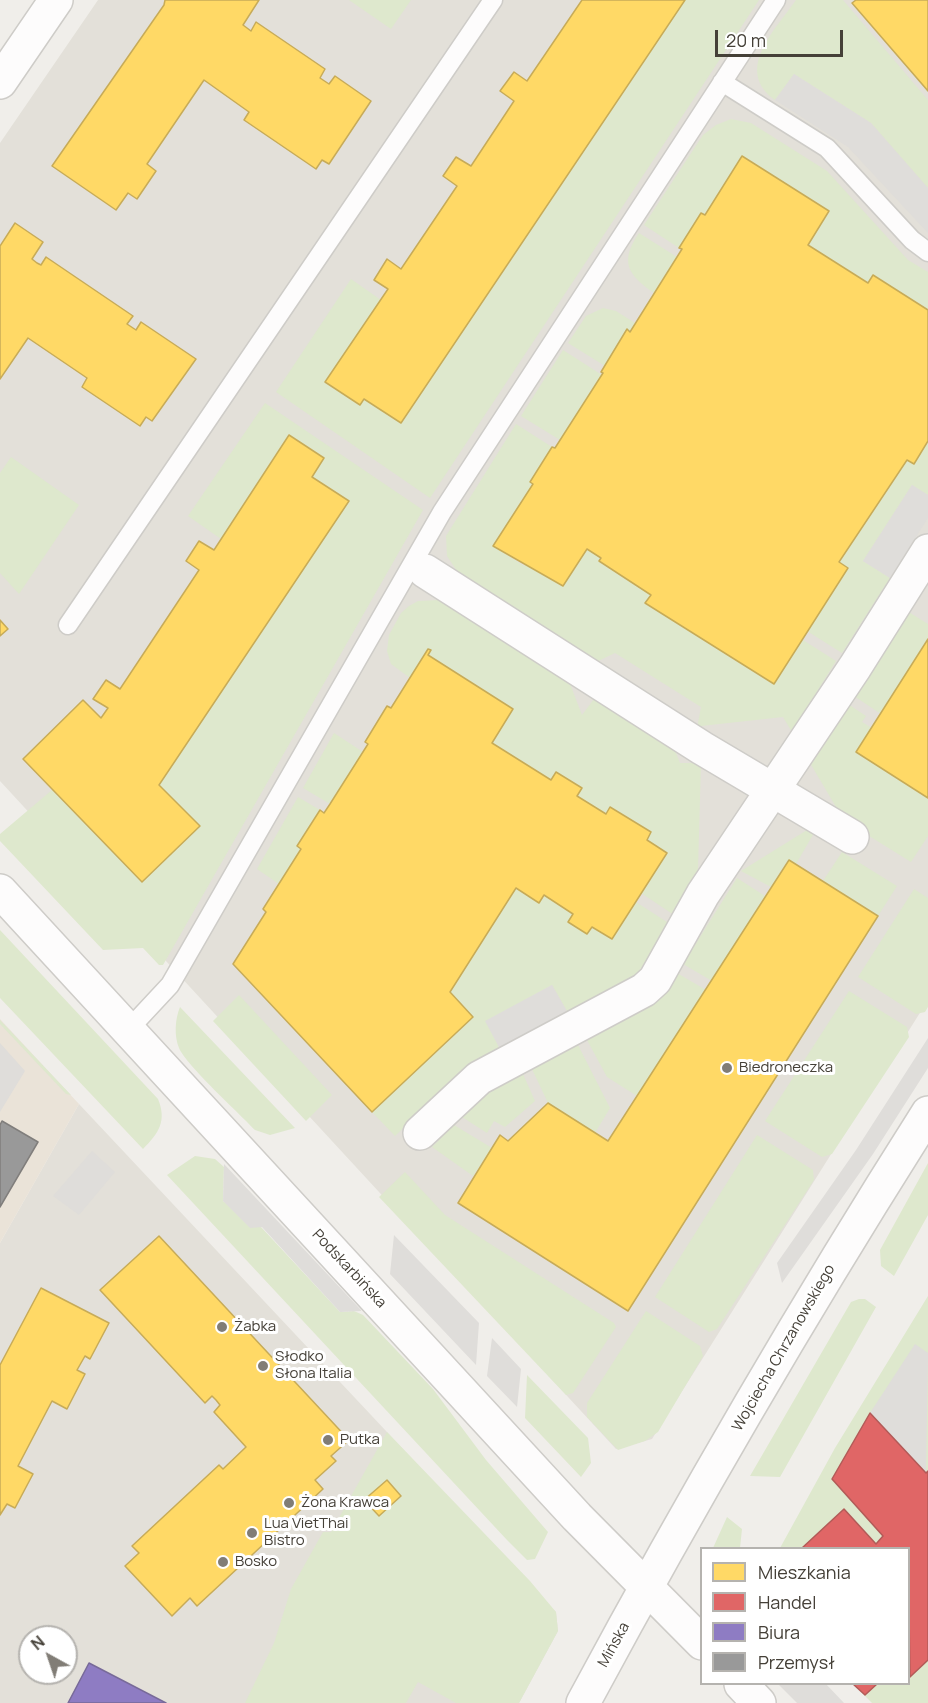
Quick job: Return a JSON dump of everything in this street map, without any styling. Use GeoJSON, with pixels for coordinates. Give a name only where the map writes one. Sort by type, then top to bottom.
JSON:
{"type":"FeatureCollection","features":[{"type":"Feature","properties":{"kind":"street"},"geometry":{"type":"LineString","coordinates":[[0,82],[56,0]]}},
{"type":"Feature","properties":{"kind":"street"},"geometry":{"type":"LineString","coordinates":[[420,1133],[479,1078],[650,986],[704,894],[928,551]]}},
{"type":"Feature","properties":{"kind":"street"},"geometry":{"type":"LineString","coordinates":[[419,566],[772,790],[852,837]]}},
{"type":"Feature","properties":{"kind":"street","name":"Podskarbińska"},"geometry":{"type":"LineString","coordinates":[[0,891],[577,1517],[700,1641]]}},
{"type":"Feature","properties":{"kind":"street","name":"Wojciecha Chrzanowskiego"},"geometry":{"type":"LineString","coordinates":[[647,1587],[836,1259],[928,1113]]}},
{"type":"Feature","properties":{"kind":"street","name":"Mińska"},"geometry":{"type":"LineString","coordinates":[[582,1703],[647,1587]]}},
{"type":"Feature","properties":{"kind":"street"},"geometry":{"type":"LineString","coordinates":[[743,1685],[759,1703]]}},
{"type":"Feature","properties":{"kind":"lane"},"geometry":{"type":"LineString","coordinates":[[68,625],[493,0]]}},
{"type":"Feature","properties":{"kind":"lane"},"geometry":{"type":"LineString","coordinates":[[129,1029],[170,985],[419,566],[442,512],[547,347],[776,0]]}},
{"type":"Feature","properties":{"kind":"lane"},"geometry":{"type":"LineString","coordinates":[[722,82],[827,148],[912,240],[928,252]]}},
{"type":"Feature","properties":{"kind":"shaded area"},"geometry":{"type":"Polygon","coordinates":[[[98,0],[928,0],[928,1000],[652,1439],[616,1449],[0,781],[0,143],[98,0]]]}},
{"type":"Feature","properties":{"kind":"shaded area"},"geometry":{"type":"Polygon","coordinates":[[[794,74],[871,123],[928,188],[928,233],[848,147],[775,100],[794,74]]]}},
{"type":"Feature","properties":{"kind":"shaded area"},"geometry":{"type":"Polygon","coordinates":[[[912,485],[928,495],[928,518],[890,578],[863,561],[912,485]]]}},
{"type":"Feature","properties":{"kind":"shaded area"},"geometry":{"type":"Polygon","coordinates":[[[552,985],[568,1013],[500,1049],[485,1021],[552,985]]]}},
{"type":"Feature","properties":{"kind":"shaded area"},"geometry":{"type":"Polygon","coordinates":[[[0,1019],[79,1104],[0,1243],[0,1019]]]}},
{"type":"Feature","properties":{"kind":"shaded area"},"geometry":{"type":"Polygon","coordinates":[[[928,1038],[928,1068],[873,1154],[782,1283],[777,1263],[856,1150],[928,1038]]]}},
{"type":"Feature","properties":{"kind":"shaded area"},"geometry":{"type":"Polygon","coordinates":[[[0,1043],[25,1071],[0,1112],[0,1043]]]}},
{"type":"Feature","properties":{"kind":"shaded area"},"geometry":{"type":"Polygon","coordinates":[[[79,1104],[556,1612],[558,1631],[519,1703],[0,1703],[0,1243],[79,1104]]]}},
{"type":"Feature","properties":{"kind":"shaded area"},"geometry":{"type":"Polygon","coordinates":[[[92,1151],[115,1172],[79,1215],[53,1196],[92,1151]]]}},
{"type":"Feature","properties":{"kind":"shaded area"},"geometry":{"type":"Polygon","coordinates":[[[224,1164],[361,1311],[340,1312],[262,1227],[250,1228],[223,1201],[224,1164]]]}},
{"type":"Feature","properties":{"kind":"shaded area"},"geometry":{"type":"Polygon","coordinates":[[[394,1235],[479,1323],[476,1365],[390,1274],[394,1235]]]}},
{"type":"Feature","properties":{"kind":"shaded area"},"geometry":{"type":"Polygon","coordinates":[[[492,1338],[521,1369],[517,1407],[487,1376],[492,1338]]]}},
{"type":"Feature","properties":{"kind":"shaded area"},"geometry":{"type":"Polygon","coordinates":[[[915,1344],[928,1353],[926,1473],[870,1413],[915,1344]]]}},
{"type":"Feature","properties":{"kind":"shaded area"},"geometry":{"type":"Polygon","coordinates":[[[779,1685],[827,1685],[844,1703],[797,1703],[779,1685]]]}},
{"type":"Feature","properties":{"kind":"green space"},"geometry":{"type":"Polygon","coordinates":[[[349,0],[411,0],[391,29],[349,0]]]}},
{"type":"Feature","properties":{"kind":"green space"},"geometry":{"type":"Polygon","coordinates":[[[685,0],[759,0],[430,498],[276,392],[351,279],[381,300],[325,382],[359,405],[364,399],[401,423],[685,0]]]}},
{"type":"Feature","properties":{"kind":"green space"},"geometry":{"type":"Polygon","coordinates":[[[796,0],[843,0],[928,100],[928,188],[871,123],[794,74],[775,100],[763,88],[758,76],[758,63],[762,50],[769,36],[796,0]]]}},
{"type":"Feature","properties":{"kind":"green space"},"geometry":{"type":"Polygon","coordinates":[[[731,119],[751,123],[827,171],[908,260],[928,272],[928,310],[873,275],[868,283],[808,245],[829,211],[742,156],[705,215],[701,213],[679,248],[644,225],[703,135],[716,125],[731,119]]]}},
{"type":"Feature","properties":{"kind":"green space"},"geometry":{"type":"Polygon","coordinates":[[[639,233],[677,257],[654,293],[638,280],[629,267],[629,252],[639,233]]]}},
{"type":"Feature","properties":{"kind":"green space"},"geometry":{"type":"Polygon","coordinates":[[[603,308],[616,311],[635,323],[630,332],[626,330],[605,366],[568,343],[586,316],[603,308]]]}},
{"type":"Feature","properties":{"kind":"green space"},"geometry":{"type":"Polygon","coordinates":[[[563,350],[602,375],[560,440],[521,416],[563,350]]]}},
{"type":"Feature","properties":{"kind":"green space"},"geometry":{"type":"Polygon","coordinates":[[[265,403],[423,510],[163,965],[159,965],[143,948],[103,950],[0,841],[0,834],[52,790],[142,882],[200,826],[159,785],[349,501],[312,477],[289,435],[221,539],[188,516],[265,403]]]}},
{"type":"Feature","properties":{"kind":"green space"},"geometry":{"type":"Polygon","coordinates":[[[516,424],[552,447],[530,481],[533,484],[494,546],[524,566],[526,563],[587,549],[601,558],[599,562],[651,595],[646,603],[773,684],[803,640],[836,661],[792,732],[783,717],[701,726],[701,730],[697,728],[701,707],[615,653],[594,663],[463,580],[447,556],[446,536],[516,424]]]}},
{"type":"Feature","properties":{"kind":"green space"},"geometry":{"type":"Polygon","coordinates":[[[928,441],[928,495],[912,485],[863,561],[890,578],[842,653],[807,631],[848,568],[839,562],[907,460],[914,464],[928,441]]]}},
{"type":"Feature","properties":{"kind":"green space"},"geometry":{"type":"Polygon","coordinates":[[[11,457],[79,505],[19,594],[0,573],[0,473],[11,457]]]}},
{"type":"Feature","properties":{"kind":"green space"},"geometry":{"type":"Polygon","coordinates":[[[440,600],[567,676],[582,715],[597,695],[672,743],[680,763],[701,763],[698,869],[674,915],[641,893],[667,853],[647,840],[651,832],[610,807],[606,814],[577,796],[581,788],[557,772],[551,780],[492,743],[513,709],[428,655],[431,650],[429,649],[410,678],[391,664],[387,651],[389,635],[401,613],[418,601],[440,600]]]}},
{"type":"Feature","properties":{"kind":"green space"},"geometry":{"type":"Polygon","coordinates":[[[907,611],[928,624],[928,639],[881,714],[854,696],[907,611]]]}},
{"type":"Feature","properties":{"kind":"green space"},"geometry":{"type":"Polygon","coordinates":[[[848,704],[866,716],[862,722],[872,728],[856,752],[928,798],[928,836],[911,862],[837,816],[836,807],[810,763],[848,704]]]}},
{"type":"Feature","properties":{"kind":"green space"},"geometry":{"type":"Polygon","coordinates":[[[334,733],[363,752],[330,804],[303,788],[334,733]]]}},
{"type":"Feature","properties":{"kind":"green space"},"geometry":{"type":"Polygon","coordinates":[[[298,797],[320,810],[297,846],[301,849],[279,884],[257,869],[298,797]]]}},
{"type":"Feature","properties":{"kind":"green space"},"geometry":{"type":"Polygon","coordinates":[[[807,830],[814,833],[796,864],[788,860],[771,887],[741,871],[807,830]]]}},
{"type":"Feature","properties":{"kind":"green space"},"geometry":{"type":"Polygon","coordinates":[[[842,852],[897,886],[878,916],[823,881],[842,852]]]}},
{"type":"Feature","properties":{"kind":"green space"},"geometry":{"type":"Polygon","coordinates":[[[737,878],[765,896],[712,981],[683,964],[737,878]]]}},
{"type":"Feature","properties":{"kind":"green space"},"geometry":{"type":"Polygon","coordinates":[[[516,888],[539,903],[544,895],[573,914],[568,922],[587,934],[592,927],[612,939],[636,902],[670,924],[637,974],[568,1013],[552,985],[486,1021],[500,1049],[471,1064],[395,1136],[372,1112],[473,1018],[450,992],[516,888]]]}},
{"type":"Feature","properties":{"kind":"green space"},"geometry":{"type":"Polygon","coordinates":[[[914,889],[928,898],[928,1007],[925,1012],[916,1014],[858,977],[914,889]]]}},
{"type":"Feature","properties":{"kind":"green space"},"geometry":{"type":"Polygon","coordinates":[[[0,930],[158,1099],[162,1114],[160,1126],[143,1149],[0,998],[0,930]]]}},
{"type":"Feature","properties":{"kind":"green space"},"geometry":{"type":"Polygon","coordinates":[[[677,973],[706,990],[637,1096],[607,1077],[587,1040],[653,1004],[677,973]]]}},
{"type":"Feature","properties":{"kind":"green space"},"geometry":{"type":"Polygon","coordinates":[[[849,991],[907,1027],[909,1037],[832,1154],[822,1157],[765,1121],[849,991]]]}},
{"type":"Feature","properties":{"kind":"green space"},"geometry":{"type":"Polygon","coordinates":[[[239,995],[332,1095],[306,1121],[213,1021],[239,995]]]}},
{"type":"Feature","properties":{"kind":"green space"},"geometry":{"type":"Polygon","coordinates":[[[180,1007],[295,1128],[270,1135],[255,1130],[202,1077],[184,1056],[177,1043],[176,1027],[180,1007]]]}},
{"type":"Feature","properties":{"kind":"green space"},"geometry":{"type":"Polygon","coordinates":[[[0,1020],[71,1095],[66,1094],[0,1024],[0,1020]]]}},
{"type":"Feature","properties":{"kind":"green space"},"geometry":{"type":"Polygon","coordinates":[[[578,1045],[610,1108],[595,1133],[548,1103],[532,1069],[578,1045]]]}},
{"type":"Feature","properties":{"kind":"green space"},"geometry":{"type":"Polygon","coordinates":[[[523,1074],[535,1101],[505,1127],[494,1121],[487,1133],[462,1117],[485,1094],[523,1074]]]}},
{"type":"Feature","properties":{"kind":"green space"},"geometry":{"type":"Polygon","coordinates":[[[454,1125],[492,1148],[473,1176],[432,1147],[454,1125]]]}},
{"type":"Feature","properties":{"kind":"green space"},"geometry":{"type":"Polygon","coordinates":[[[757,1135],[813,1170],[814,1180],[717,1329],[709,1332],[655,1297],[757,1135]]]}},
{"type":"Feature","properties":{"kind":"green space"},"geometry":{"type":"Polygon","coordinates":[[[195,1156],[215,1159],[224,1167],[223,1201],[261,1227],[340,1312],[354,1311],[363,1315],[433,1389],[486,1460],[548,1532],[535,1559],[527,1560],[507,1540],[167,1175],[195,1156]]]}},
{"type":"Feature","properties":{"kind":"green space"},"geometry":{"type":"Polygon","coordinates":[[[928,1163],[928,1215],[894,1276],[881,1266],[880,1250],[928,1163]]]}},
{"type":"Feature","properties":{"kind":"green space"},"geometry":{"type":"Polygon","coordinates":[[[405,1172],[445,1215],[614,1323],[616,1327],[573,1393],[566,1395],[379,1197],[405,1172]]]}},
{"type":"Feature","properties":{"kind":"green space"},"geometry":{"type":"Polygon","coordinates":[[[928,1296],[928,1703],[872,1703],[854,1685],[910,1685],[910,1547],[781,1547],[835,1448],[928,1296]]]}},
{"type":"Feature","properties":{"kind":"green space"},"geometry":{"type":"Polygon","coordinates":[[[865,1299],[876,1307],[780,1477],[750,1476],[851,1302],[865,1299]]]}},
{"type":"Feature","properties":{"kind":"green space"},"geometry":{"type":"Polygon","coordinates":[[[646,1311],[700,1346],[703,1356],[658,1432],[645,1441],[618,1450],[587,1417],[587,1403],[646,1311]]]}},
{"type":"Feature","properties":{"kind":"green space"},"geometry":{"type":"Polygon","coordinates":[[[527,1375],[588,1438],[591,1463],[581,1477],[525,1418],[527,1375]]]}},
{"type":"Feature","properties":{"kind":"green space"},"geometry":{"type":"Polygon","coordinates":[[[387,1432],[530,1581],[556,1612],[558,1631],[519,1703],[456,1703],[418,1682],[406,1703],[245,1703],[274,1643],[291,1589],[323,1532],[331,1532],[387,1432]]]}},
{"type":"Feature","properties":{"kind":"green space"},"geometry":{"type":"Polygon","coordinates":[[[727,1517],[742,1529],[740,1547],[713,1547],[727,1517]]]}},
{"type":"Feature","properties":{"kind":"building: Mieszkania"},"geometry":{"type":"Polygon","coordinates":[[[165,0],[259,0],[243,25],[251,31],[256,22],[325,69],[320,78],[329,84],[335,76],[371,101],[329,164],[322,160],[316,169],[244,120],[249,112],[204,80],[147,164],[156,171],[137,199],[128,193],[116,210],[52,166],[164,5],[165,0]]]}},
{"type":"Feature","properties":{"kind":"building: Mieszkania"},"geometry":{"type":"Polygon","coordinates":[[[582,0],[685,0],[401,423],[364,399],[360,405],[325,382],[388,289],[374,280],[387,259],[401,269],[457,186],[443,176],[456,157],[471,166],[514,101],[500,91],[514,72],[527,81],[582,0]]]}},
{"type":"Feature","properties":{"kind":"building: Mieszkania"},"geometry":{"type":"Polygon","coordinates":[[[856,0],[928,0],[928,91],[852,3],[856,0]]]}},
{"type":"Feature","properties":{"kind":"building: Mieszkania"},"geometry":{"type":"Polygon","coordinates":[[[742,156],[829,211],[808,245],[868,283],[873,275],[928,310],[928,441],[914,464],[907,460],[839,562],[848,568],[774,684],[645,603],[651,595],[599,561],[601,558],[587,549],[563,586],[493,546],[533,484],[530,482],[552,447],[555,448],[603,373],[601,372],[627,329],[630,332],[682,249],[679,248],[701,213],[705,215],[742,156]]]}},
{"type":"Feature","properties":{"kind":"building: Mieszkania"},"geometry":{"type":"Polygon","coordinates":[[[15,223],[43,242],[32,259],[37,263],[41,265],[46,257],[133,316],[127,324],[136,330],[141,322],[196,359],[152,421],[146,417],[140,426],[82,387],[87,378],[28,338],[0,379],[0,246],[15,223]]]}},
{"type":"Feature","properties":{"kind":"building: Mieszkania"},"geometry":{"type":"Polygon","coordinates":[[[289,435],[324,458],[312,477],[349,501],[159,785],[200,826],[142,882],[23,759],[83,700],[101,718],[108,708],[93,699],[106,680],[120,689],[199,570],[186,561],[199,541],[214,550],[289,435]]]}},
{"type":"Feature","properties":{"kind":"building: Mieszkania"},"geometry":{"type":"Polygon","coordinates":[[[0,620],[8,629],[0,636],[0,620]]]}},
{"type":"Feature","properties":{"kind":"building: Mieszkania"},"geometry":{"type":"Polygon","coordinates":[[[928,639],[928,798],[856,752],[928,639]]]}},
{"type":"Feature","properties":{"kind":"building: Mieszkania"},"geometry":{"type":"Polygon","coordinates":[[[428,649],[431,650],[428,655],[513,709],[492,743],[551,780],[556,772],[582,788],[577,796],[606,814],[610,807],[651,832],[647,840],[667,853],[612,939],[592,927],[587,934],[568,922],[573,914],[544,895],[539,903],[516,888],[450,992],[473,1017],[372,1112],[233,964],[266,912],[263,909],[301,849],[297,846],[320,810],[324,813],[330,804],[368,744],[365,742],[387,706],[391,708],[428,649]]]}},
{"type":"Feature","properties":{"kind":"building: Mieszkania"},"geometry":{"type":"Polygon","coordinates":[[[789,860],[878,916],[628,1311],[458,1203],[500,1135],[508,1141],[548,1103],[608,1141],[789,860]]]}},
{"type":"Feature","properties":{"kind":"building: Mieszkania"},"geometry":{"type":"Polygon","coordinates":[[[159,1236],[349,1440],[331,1456],[336,1461],[315,1480],[323,1489],[197,1606],[190,1598],[172,1616],[125,1566],[139,1553],[132,1546],[219,1465],[223,1469],[246,1447],[214,1412],[220,1405],[216,1400],[212,1396],[205,1403],[100,1290],[159,1236]]]}},
{"type":"Feature","properties":{"kind":"building: Mieszkania"},"geometry":{"type":"Polygon","coordinates":[[[41,1288],[109,1323],[90,1359],[85,1356],[77,1370],[85,1374],[67,1409],[52,1401],[18,1466],[33,1474],[15,1508],[7,1504],[0,1515],[0,1365],[41,1288]]]}},
{"type":"Feature","properties":{"kind":"building: Mieszkania"},"geometry":{"type":"Polygon","coordinates":[[[387,1480],[401,1496],[379,1516],[364,1500],[387,1480]]]}},
{"type":"Feature","properties":{"kind":"building: Handel"},"geometry":{"type":"Polygon","coordinates":[[[870,1413],[926,1473],[928,1471],[928,1660],[910,1677],[910,1547],[803,1547],[844,1509],[876,1544],[883,1536],[832,1479],[870,1413]]]}},
{"type":"Feature","properties":{"kind":"building: Handel"},"geometry":{"type":"Polygon","coordinates":[[[854,1685],[876,1685],[865,1695],[854,1685]]]}},
{"type":"Feature","properties":{"kind":"building: Biura"},"geometry":{"type":"Polygon","coordinates":[[[89,1663],[166,1703],[68,1703],[89,1663]]]}},
{"type":"Feature","properties":{"kind":"building: Przemysł"},"geometry":{"type":"Polygon","coordinates":[[[2,1121],[38,1142],[0,1207],[0,1125],[2,1121]]]}},
{"type":"Feature","properties":{"kind":"place","name":"Biedroneczka"},"geometry":{"type":"Point","coordinates":[727,1068]}},
{"type":"Feature","properties":{"kind":"place","name":"Żabka"},"geometry":{"type":"Point","coordinates":[222,1327]}},
{"type":"Feature","properties":{"kind":"place","name":"Słodko Słona Italia"},"geometry":{"type":"Point","coordinates":[263,1366]}},
{"type":"Feature","properties":{"kind":"place","name":"Putka"},"geometry":{"type":"Point","coordinates":[328,1440]}},
{"type":"Feature","properties":{"kind":"place","name":"Żona Krawca"},"geometry":{"type":"Point","coordinates":[289,1503]}},
{"type":"Feature","properties":{"kind":"place","name":"Lua VietThai Bistro"},"geometry":{"type":"Point","coordinates":[252,1533]}},
{"type":"Feature","properties":{"kind":"place","name":"Bosko"},"geometry":{"type":"Point","coordinates":[223,1562]}}]}
